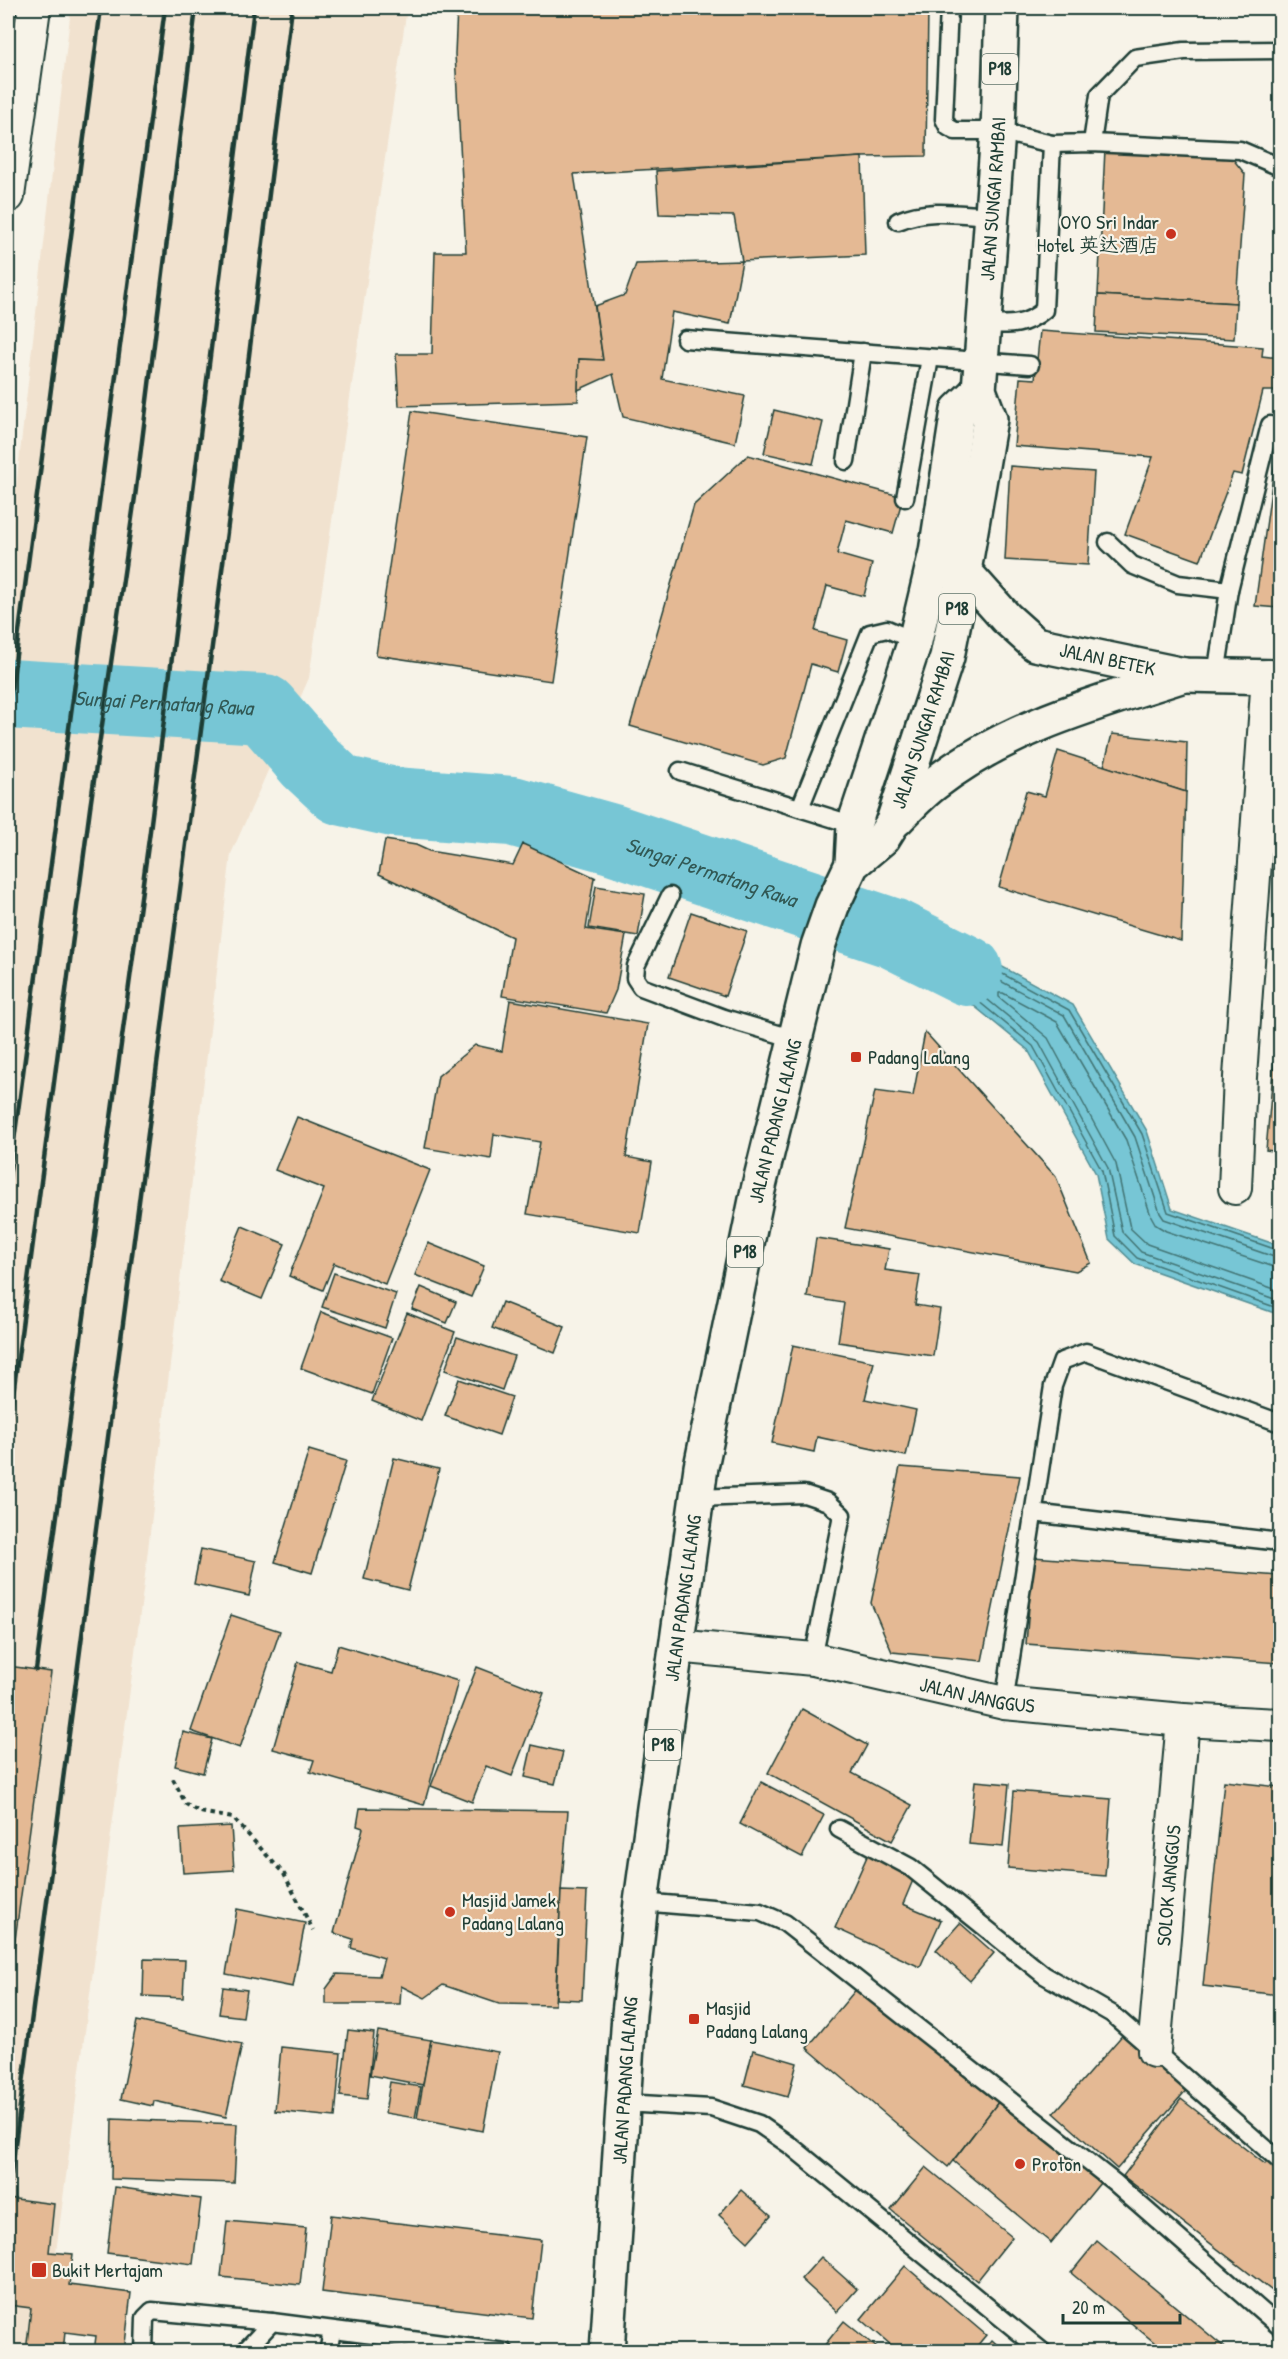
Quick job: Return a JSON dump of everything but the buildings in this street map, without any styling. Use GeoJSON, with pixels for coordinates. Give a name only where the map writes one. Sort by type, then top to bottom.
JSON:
{"type":"FeatureCollection","features":[{"type":"Feature","properties":{"kind":"main road","name":"JALAN SUNGAI RAMBAI"},"geometry":{"type":"LineString","coordinates":[[893,822],[947,657],[990,419],[980,376],[998,131],[1002,8]]}},
{"type":"Feature","properties":{"kind":"main road","name":"JALAN SUNGAI RAMBAI"},"geometry":{"type":"LineString","coordinates":[[915,641],[938,542],[958,410],[980,376]]}},
{"type":"Feature","properties":{"kind":"main road","name":"JALAN BETEK"},"geometry":{"type":"LineString","coordinates":[[964,571],[1006,618],[1035,644],[1200,675],[1274,677]]}},
{"type":"Feature","properties":{"kind":"main road","name":"JALAN PADANG LALANG"},"geometry":{"type":"LineString","coordinates":[[608,2352],[629,2014],[640,1902],[701,1467],[758,1190],[818,946],[832,906],[849,870],[854,825],[915,641]]}},
{"type":"Feature","properties":{"kind":"main road"},"geometry":{"type":"LineString","coordinates":[[893,822],[933,784],[1004,741],[1052,718],[1200,675]]}},
{"type":"Feature","properties":{"kind":"main road","name":"JALAN PADANG LALANG"},"geometry":{"type":"LineString","coordinates":[[849,870],[883,838],[893,822]]}},
{"type":"Feature","properties":{"kind":"street"},"geometry":{"type":"LineString","coordinates":[[8,196],[33,8]]}},
{"type":"Feature","properties":{"kind":"street"},"geometry":{"type":"LineString","coordinates":[[1235,1188],[1240,1077],[1274,677]]}},
{"type":"Feature","properties":{"kind":"street","name":"JALAN JANGGUS"},"geometry":{"type":"LineString","coordinates":[[676,1646],[813,1659],[1004,1703],[1183,1720],[1281,1725]]}},
{"type":"Feature","properties":{"kind":"street","name":"SOLOK JANGGUS"},"geometry":{"type":"LineString","coordinates":[[1154,2051],[1183,1720]]}},
{"type":"Feature","properties":{"kind":"lane"},"geometry":{"type":"LineString","coordinates":[[949,8],[944,119],[948,127],[956,131],[998,131],[1053,144],[1092,143],[1240,150],[1281,166]]}},
{"type":"Feature","properties":{"kind":"lane"},"geometry":{"type":"LineString","coordinates":[[1092,143],[1099,95],[1135,58],[1184,51],[1281,50]]}},
{"type":"Feature","properties":{"kind":"lane"},"geometry":{"type":"LineString","coordinates":[[984,324],[1012,325],[1032,320],[1044,310],[1053,144]]}},
{"type":"Feature","properties":{"kind":"lane"},"geometry":{"type":"LineString","coordinates":[[898,220],[912,214],[928,212],[991,216]]}},
{"type":"Feature","properties":{"kind":"lane"},"geometry":{"type":"LineString","coordinates":[[685,339],[930,358],[980,376],[1030,365]]}},
{"type":"Feature","properties":{"kind":"lane"},"geometry":{"type":"LineString","coordinates":[[846,461],[862,352]]}},
{"type":"Feature","properties":{"kind":"lane"},"geometry":{"type":"LineString","coordinates":[[905,498],[930,358]]}},
{"type":"Feature","properties":{"kind":"lane"},"geometry":{"type":"LineString","coordinates":[[1200,675],[1229,590],[1270,426]]}},
{"type":"Feature","properties":{"kind":"lane"},"geometry":{"type":"LineString","coordinates":[[1108,542],[1132,565],[1178,584],[1229,590]]}},
{"type":"Feature","properties":{"kind":"lane"},"geometry":{"type":"LineString","coordinates":[[800,808],[870,633],[887,629],[915,641]]}},
{"type":"Feature","properties":{"kind":"lane"},"geometry":{"type":"LineString","coordinates":[[680,771],[854,825]]}},
{"type":"Feature","properties":{"kind":"lane"},"geometry":{"type":"LineString","coordinates":[[670,896],[636,966],[635,978],[641,987],[724,1018],[795,1039]]}},
{"type":"Feature","properties":{"kind":"lane"},"geometry":{"type":"LineString","coordinates":[[1004,1703],[1053,1386],[1062,1361],[1086,1352],[1281,1423]]}},
{"type":"Feature","properties":{"kind":"lane"},"geometry":{"type":"LineString","coordinates":[[697,1498],[804,1494],[828,1502],[842,1515],[813,1659]]}},
{"type":"Feature","properties":{"kind":"lane"},"geometry":{"type":"LineString","coordinates":[[1033,1513],[1281,1542]]}},
{"type":"Feature","properties":{"kind":"lane"},"geometry":{"type":"LineString","coordinates":[[839,1829],[910,1867],[1044,1975],[1112,2014],[1281,2161]]}},
{"type":"Feature","properties":{"kind":"lane"},"geometry":{"type":"LineString","coordinates":[[640,1902],[760,1912],[785,1923],[1114,2182],[1281,2327]]}},
{"type":"Feature","properties":{"kind":"lane"},"geometry":{"type":"LineString","coordinates":[[623,2103],[711,2108],[759,2124],[791,2146],[1043,2352]]}},
{"type":"Feature","properties":{"kind":"lane"},"geometry":{"type":"LineString","coordinates":[[144,2352],[145,2318],[152,2311],[272,2322],[506,2352]]}},
{"type":"Feature","properties":{"kind":"lane"},"geometry":{"type":"LineString","coordinates":[[244,2352],[272,2322]]}},
{"type":"Feature","properties":{"kind":"lane"},"geometry":{"type":"LineString","coordinates":[[329,2348],[332,2330]]}},
{"type":"Feature","properties":{"kind":"path"},"geometry":{"type":"LineString","coordinates":[[172,1779],[186,1804],[200,1812],[233,1818],[284,1874],[313,1930]]}},
{"type":"Feature","properties":{"kind":"shaded area"},"geometry":{"type":"Polygon","coordinates":[[[71,8],[407,8],[309,678],[231,854],[144,1583],[43,2351],[8,2352],[8,557],[71,8]]]}},
{"type":"Feature","properties":{"kind":"water"},"geometry":{"type":"Polygon","coordinates":[[[890,906],[1073,1005],[1147,1131],[1172,1209],[1280,1246],[1280,1315],[1135,1264],[1109,1239],[1096,1174],[1028,1050],[946,983],[910,967],[870,958],[890,906]]]}},
{"type":"Feature","properties":{"kind":"waterway","name":"Sungai Permatang Rawa"},"geometry":{"type":"LineString","coordinates":[[8,694],[264,709],[310,762],[340,790],[394,802],[512,811],[612,839],[892,933],[968,971]]}},
{"type":"Feature","properties":{"kind":"railway"},"geometry":{"type":"LineString","coordinates":[[8,716],[101,8]]}},
{"type":"Feature","properties":{"kind":"railway"},"geometry":{"type":"LineString","coordinates":[[8,1186],[165,8]]}},
{"type":"Feature","properties":{"kind":"railway"},"geometry":{"type":"LineString","coordinates":[[8,1433],[90,808],[135,497],[196,8]]}},
{"type":"Feature","properties":{"kind":"railway"},"geometry":{"type":"LineString","coordinates":[[36,1670],[150,831],[254,8]]}},
{"type":"Feature","properties":{"kind":"railway"},"geometry":{"type":"LineString","coordinates":[[8,2198],[229,517],[292,8]]}},
{"type":"Feature","properties":{"kind":"place","name":"OYO Sri Indar Hotel 英达酒店"},"geometry":{"type":"Point","coordinates":[1171,234]}},
{"type":"Feature","properties":{"kind":"place","name":"Padang Lalang"},"geometry":{"type":"Point","coordinates":[856,1057]}},
{"type":"Feature","properties":{"kind":"place","name":"Masjid Jamek Padang Lalang"},"geometry":{"type":"Point","coordinates":[450,1912]}},
{"type":"Feature","properties":{"kind":"place","name":"Masjid Padang Lalang"},"geometry":{"type":"Point","coordinates":[694,2019]}},
{"type":"Feature","properties":{"kind":"place","name":"Proton"},"geometry":{"type":"Point","coordinates":[1020,2164]}},
{"type":"Feature","properties":{"kind":"place","name":"Bukit Mertajam"},"geometry":{"type":"Point","coordinates":[39,2270]}}]}
